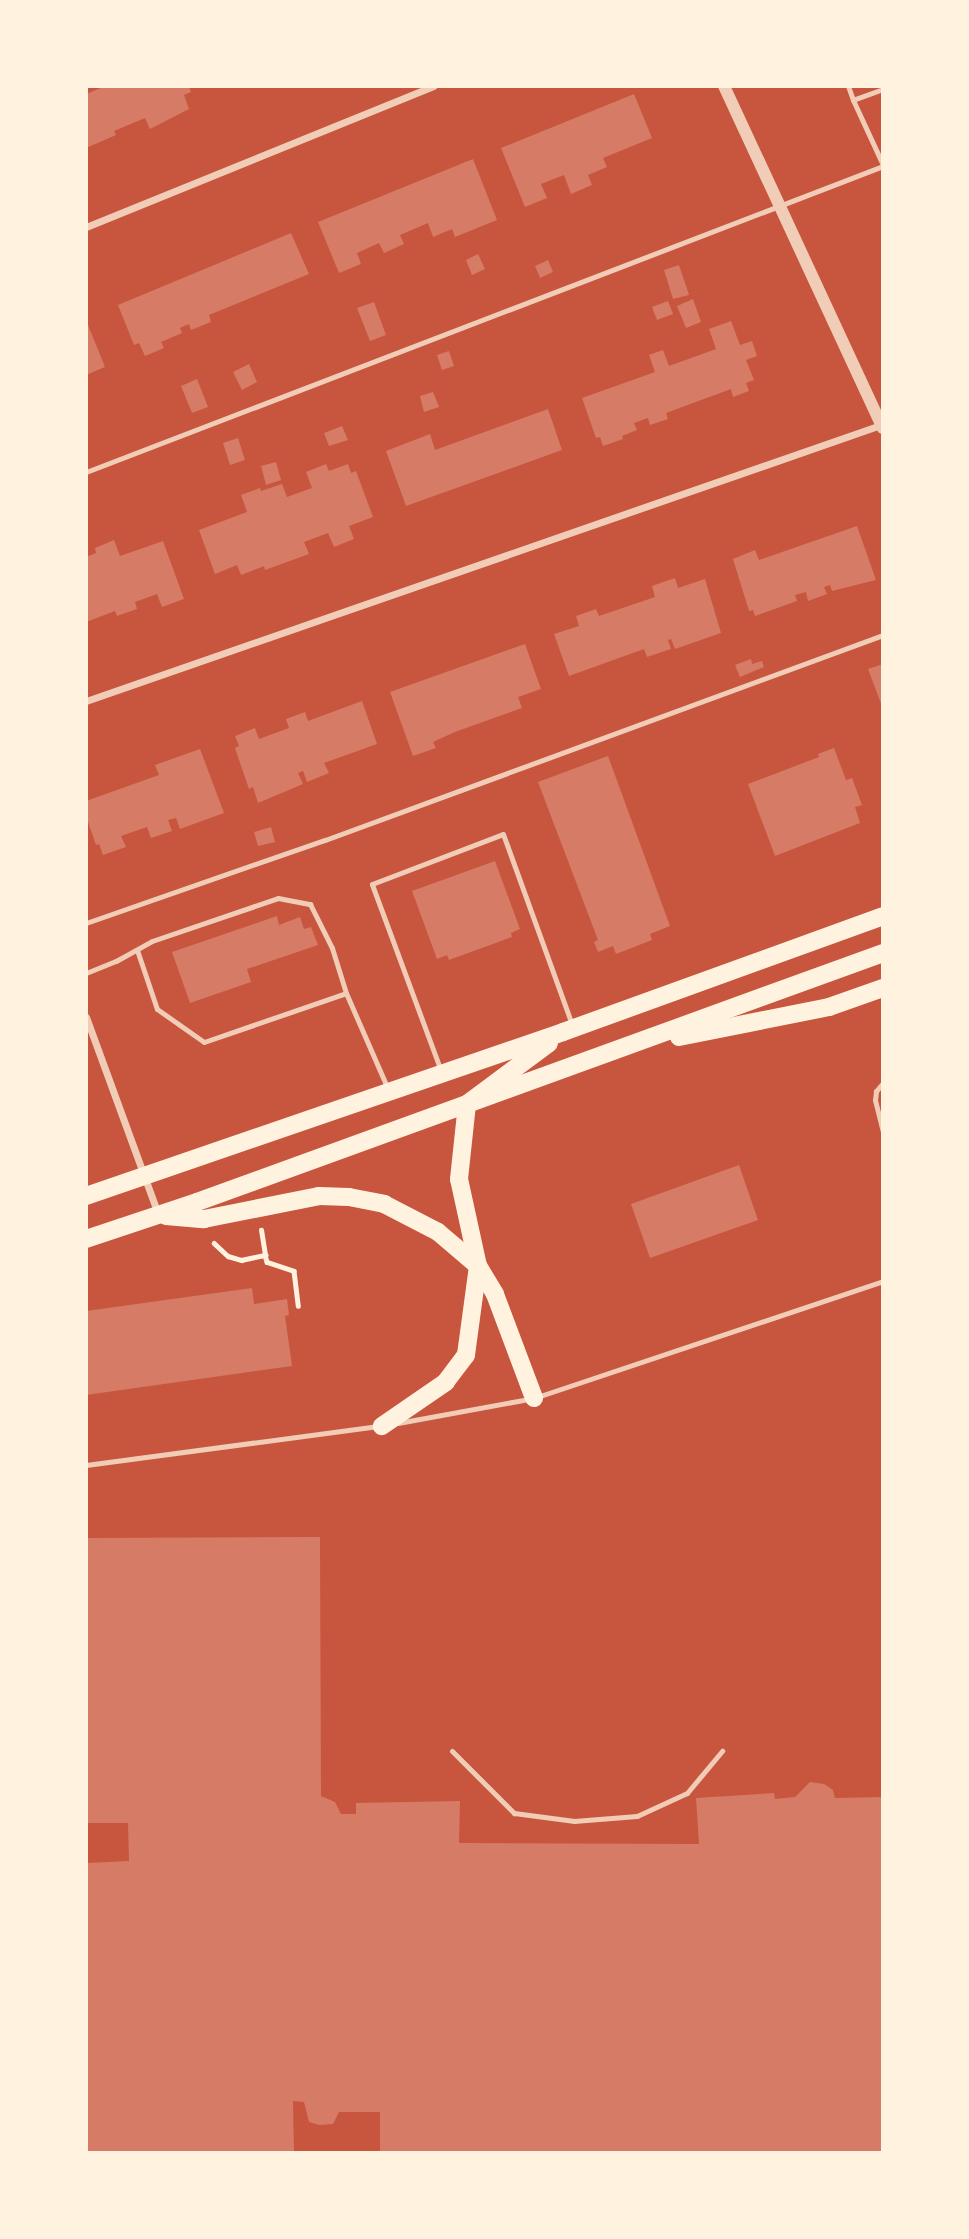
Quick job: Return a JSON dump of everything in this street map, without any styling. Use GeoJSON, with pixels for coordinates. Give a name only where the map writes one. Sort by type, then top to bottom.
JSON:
{"type":"FeatureCollection","features":[{"type":"Feature","properties":{"kind":"main road"},"geometry":{"type":"LineString","coordinates":[[86,1196],[568,1030],[883,916]]}},
{"type":"Feature","properties":{"kind":"main road"},"geometry":{"type":"LineString","coordinates":[[86,1239],[159,1216],[883,953]]}},
{"type":"Feature","properties":{"kind":"main road"},"geometry":{"type":"LineString","coordinates":[[624,1048],[829,1007],[883,988]]}},
{"type":"Feature","properties":{"kind":"main road"},"geometry":{"type":"LineString","coordinates":[[382,1426],[446,1382],[466,1355],[478,1266],[459,1179],[467,1104],[568,1030]]}},
{"type":"Feature","properties":{"kind":"main road"},"geometry":{"type":"LineString","coordinates":[[159,1216],[204,1219],[264,1204],[319,1196],[349,1197],[384,1204],[438,1232],[478,1266],[495,1294],[534,1398]]}},
{"type":"Feature","properties":{"kind":"street"},"geometry":{"type":"LineString","coordinates":[[86,227],[433,86]]}},
{"type":"Feature","properties":{"kind":"street"},"geometry":{"type":"LineString","coordinates":[[86,701],[882,427],[724,86]]}},
{"type":"Feature","properties":{"kind":"street"},"geometry":{"type":"LineString","coordinates":[[86,1017],[159,1216]]}},
{"type":"Feature","properties":{"kind":"lane"},"geometry":{"type":"LineString","coordinates":[[86,472],[780,207],[808,193],[841,184],[883,165],[848,86]]}},
{"type":"Feature","properties":{"kind":"lane"},"geometry":{"type":"LineString","coordinates":[[853,100],[883,89]]}},
{"type":"Feature","properties":{"kind":"lane"},"geometry":{"type":"LineString","coordinates":[[86,923],[338,836],[883,635]]}},
{"type":"Feature","properties":{"kind":"lane"},"geometry":{"type":"LineString","coordinates":[[442,1074],[372,884],[503,834],[568,1030]]}},
{"type":"Feature","properties":{"kind":"lane"},"geometry":{"type":"LineString","coordinates":[[86,974],[152,941],[278,898],[310,904],[332,948],[346,993],[389,1092]]}},
{"type":"Feature","properties":{"kind":"lane"},"geometry":{"type":"LineString","coordinates":[[136,950],[158,1009],[204,1042],[346,993]]}},
{"type":"Feature","properties":{"kind":"lane"},"geometry":{"type":"LineString","coordinates":[[883,1083],[876,1091],[875,1100],[883,1133]]}},
{"type":"Feature","properties":{"kind":"lane"},"geometry":{"type":"LineString","coordinates":[[86,1465],[382,1426],[534,1398],[883,1281]]}},
{"type":"Feature","properties":{"kind":"lane"},"geometry":{"type":"LineString","coordinates":[[452,1751],[514,1813],[574,1821],[637,1816],[687,1793],[722,1751]]}},
{"type":"Feature","properties":{"kind":"path"},"geometry":{"type":"LineString","coordinates":[[261,1226],[267,1262],[294,1271],[298,1306]]}},
{"type":"Feature","properties":{"kind":"path"},"geometry":{"type":"LineString","coordinates":[[211,1240],[228,1255],[241,1260],[265,1255]]}},
{"type":"Feature","properties":{"kind":"building"},"geometry":{"type":"Polygon","coordinates":[[[106,86],[189,86],[191,92],[184,95],[189,109],[150,129],[145,118],[114,131],[116,135],[86,148],[86,94],[106,86]]]}},
{"type":"Feature","properties":{"kind":"building"},"geometry":{"type":"Polygon","coordinates":[[[634,94],[652,138],[603,158],[607,167],[588,175],[592,185],[571,194],[564,175],[541,184],[547,198],[525,207],[501,148],[634,94]]]}},
{"type":"Feature","properties":{"kind":"building"},"geometry":{"type":"Polygon","coordinates":[[[473,159],[497,220],[455,237],[452,229],[433,237],[428,223],[400,235],[404,244],[384,253],[379,243],[357,253],[361,264],[339,273],[318,222],[473,159]]]}},
{"type":"Feature","properties":{"kind":"building"},"geometry":{"type":"Polygon","coordinates":[[[291,233],[309,274],[209,315],[211,322],[191,330],[189,324],[180,328],[182,333],[161,342],[164,348],[145,356],[139,343],[134,345],[118,305],[291,233]]]}},
{"type":"Feature","properties":{"kind":"building"},"geometry":{"type":"Polygon","coordinates":[[[478,254],[485,269],[472,275],[466,260],[478,254]]]}},
{"type":"Feature","properties":{"kind":"building"},"geometry":{"type":"Polygon","coordinates":[[[548,260],[553,272],[540,278],[535,266],[548,260]]]}},
{"type":"Feature","properties":{"kind":"building"},"geometry":{"type":"Polygon","coordinates":[[[679,265],[689,295],[673,299],[664,270],[679,265]]]}},
{"type":"Feature","properties":{"kind":"building"},"geometry":{"type":"Polygon","coordinates":[[[693,299],[701,322],[686,328],[677,306],[693,299]]]}},
{"type":"Feature","properties":{"kind":"building"},"geometry":{"type":"Polygon","coordinates":[[[668,301],[673,314],[657,320],[652,307],[668,301]]]}},
{"type":"Feature","properties":{"kind":"building"},"geometry":{"type":"Polygon","coordinates":[[[374,302],[386,335],[370,341],[357,308],[374,302]]]}},
{"type":"Feature","properties":{"kind":"building"},"geometry":{"type":"Polygon","coordinates":[[[86,320],[105,367],[86,375],[86,320]]]}},
{"type":"Feature","properties":{"kind":"building"},"geometry":{"type":"Polygon","coordinates":[[[731,321],[740,345],[752,341],[757,356],[746,360],[754,380],[746,383],[749,391],[733,397],[731,389],[666,413],[668,419],[650,425],[648,418],[634,423],[637,430],[622,436],[623,439],[603,446],[600,437],[596,438],[582,398],[655,372],[649,355],[663,350],[669,366],[716,349],[709,329],[731,321]]]}},
{"type":"Feature","properties":{"kind":"building"},"geometry":{"type":"Polygon","coordinates":[[[449,351],[454,366],[442,370],[437,355],[449,351]]]}},
{"type":"Feature","properties":{"kind":"building"},"geometry":{"type":"Polygon","coordinates":[[[249,364],[257,382],[242,390],[233,372],[249,364]]]}},
{"type":"Feature","properties":{"kind":"building"},"geometry":{"type":"Polygon","coordinates":[[[197,379],[208,407],[192,413],[181,386],[197,379]]]}},
{"type":"Feature","properties":{"kind":"building"},"geometry":{"type":"Polygon","coordinates":[[[433,392],[439,407],[424,412],[420,396],[433,392]]]}},
{"type":"Feature","properties":{"kind":"building"},"geometry":{"type":"Polygon","coordinates":[[[548,409],[562,450],[406,506],[386,451],[430,434],[435,450],[548,409]]]}},
{"type":"Feature","properties":{"kind":"building"},"geometry":{"type":"Polygon","coordinates":[[[342,426],[348,440],[329,446],[324,433],[342,426]]]}},
{"type":"Feature","properties":{"kind":"building"},"geometry":{"type":"Polygon","coordinates":[[[238,438],[245,460],[230,465],[223,443],[238,438]]]}},
{"type":"Feature","properties":{"kind":"building"},"geometry":{"type":"Polygon","coordinates":[[[276,462],[281,480],[266,485],[261,466],[276,462]]]}},
{"type":"Feature","properties":{"kind":"building"},"geometry":{"type":"Polygon","coordinates":[[[326,464],[329,471],[348,464],[351,473],[356,471],[373,517],[349,526],[354,539],[334,547],[328,533],[304,542],[309,554],[265,570],[264,566],[241,575],[237,565],[215,574],[199,530],[247,512],[241,495],[282,484],[287,497],[312,488],[306,472],[326,464]]]}},
{"type":"Feature","properties":{"kind":"building"},"geometry":{"type":"Polygon","coordinates":[[[857,526],[876,580],[832,591],[830,585],[824,587],[827,594],[808,601],[806,592],[795,595],[797,601],[755,616],[753,610],[749,611],[733,559],[755,550],[759,560],[857,526]]]}},
{"type":"Feature","properties":{"kind":"building"},"geometry":{"type":"Polygon","coordinates":[[[114,540],[120,556],[163,541],[184,599],[162,607],[157,594],[135,602],[137,609],[117,616],[115,611],[86,622],[86,557],[96,553],[95,548],[114,540]]]}},
{"type":"Feature","properties":{"kind":"building"},"geometry":{"type":"Polygon","coordinates":[[[675,578],[678,588],[705,579],[721,633],[675,649],[671,639],[668,640],[671,649],[647,657],[644,649],[569,676],[554,634],[579,626],[576,616],[596,609],[599,616],[655,597],[652,586],[675,578]]]}},
{"type":"Feature","properties":{"kind":"building"},"geometry":{"type":"Polygon","coordinates":[[[525,644],[541,689],[518,697],[522,708],[455,732],[433,742],[436,748],[413,756],[390,692],[525,644]]]}},
{"type":"Feature","properties":{"kind":"building"},"geometry":{"type":"Polygon","coordinates":[[[751,659],[752,664],[762,661],[764,667],[740,677],[735,665],[751,659]]]}},
{"type":"Feature","properties":{"kind":"building"},"geometry":{"type":"Polygon","coordinates":[[[883,664],[883,709],[868,669],[883,664]]]}},
{"type":"Feature","properties":{"kind":"building"},"geometry":{"type":"Polygon","coordinates":[[[362,701],[377,744],[324,763],[329,773],[307,782],[303,771],[298,773],[303,784],[258,803],[253,787],[249,789],[235,748],[239,746],[235,736],[255,728],[259,739],[289,728],[286,719],[305,712],[308,721],[362,701]]]}},
{"type":"Feature","properties":{"kind":"building"},"geometry":{"type":"Polygon","coordinates":[[[834,748],[846,780],[852,778],[862,805],[855,807],[860,823],[775,856],[748,784],[819,757],[818,754],[834,748]]]}},
{"type":"Feature","properties":{"kind":"building"},"geometry":{"type":"Polygon","coordinates":[[[200,749],[224,813],[180,829],[176,818],[168,820],[172,831],[151,838],[147,827],[121,836],[126,847],[103,855],[99,844],[96,845],[86,816],[86,801],[159,775],[155,765],[200,749]]]}},
{"type":"Feature","properties":{"kind":"building"},"geometry":{"type":"Polygon","coordinates":[[[608,756],[670,926],[650,934],[652,940],[616,954],[613,946],[598,952],[594,942],[598,940],[538,782],[608,756]]]}},
{"type":"Feature","properties":{"kind":"building"},"geometry":{"type":"Polygon","coordinates":[[[271,827],[275,842],[258,846],[254,832],[271,827]]]}},
{"type":"Feature","properties":{"kind":"building"},"geometry":{"type":"Polygon","coordinates":[[[495,861],[520,929],[511,933],[512,937],[449,960],[447,955],[437,959],[412,891],[495,861]]]}},
{"type":"Feature","properties":{"kind":"building"},"geometry":{"type":"Polygon","coordinates":[[[277,916],[279,925],[300,917],[304,929],[311,927],[318,945],[247,969],[251,982],[190,1003],[172,952],[277,916]]]}},
{"type":"Feature","properties":{"kind":"building"},"geometry":{"type":"Polygon","coordinates":[[[739,1165],[758,1220],[650,1258],[631,1204],[739,1165]]]}},
{"type":"Feature","properties":{"kind":"building"},"geometry":{"type":"Polygon","coordinates":[[[252,1288],[254,1304],[287,1299],[289,1315],[285,1316],[292,1366],[86,1395],[86,1311],[252,1288]]]}},
{"type":"Feature","properties":{"kind":"building"},"geometry":{"type":"Polygon","coordinates":[[[320,1537],[321,1796],[335,1802],[341,1814],[356,1814],[356,1803],[460,1801],[459,1843],[699,1844],[696,1798],[774,1793],[775,1799],[795,1797],[810,1782],[824,1784],[833,1790],[835,1798],[883,1797],[883,2153],[380,2153],[380,2112],[339,2112],[333,2124],[319,2125],[309,2122],[304,2102],[293,2101],[294,2153],[86,2153],[86,1863],[129,1861],[128,1823],[86,1823],[86,1538],[320,1537]]]}}]}
